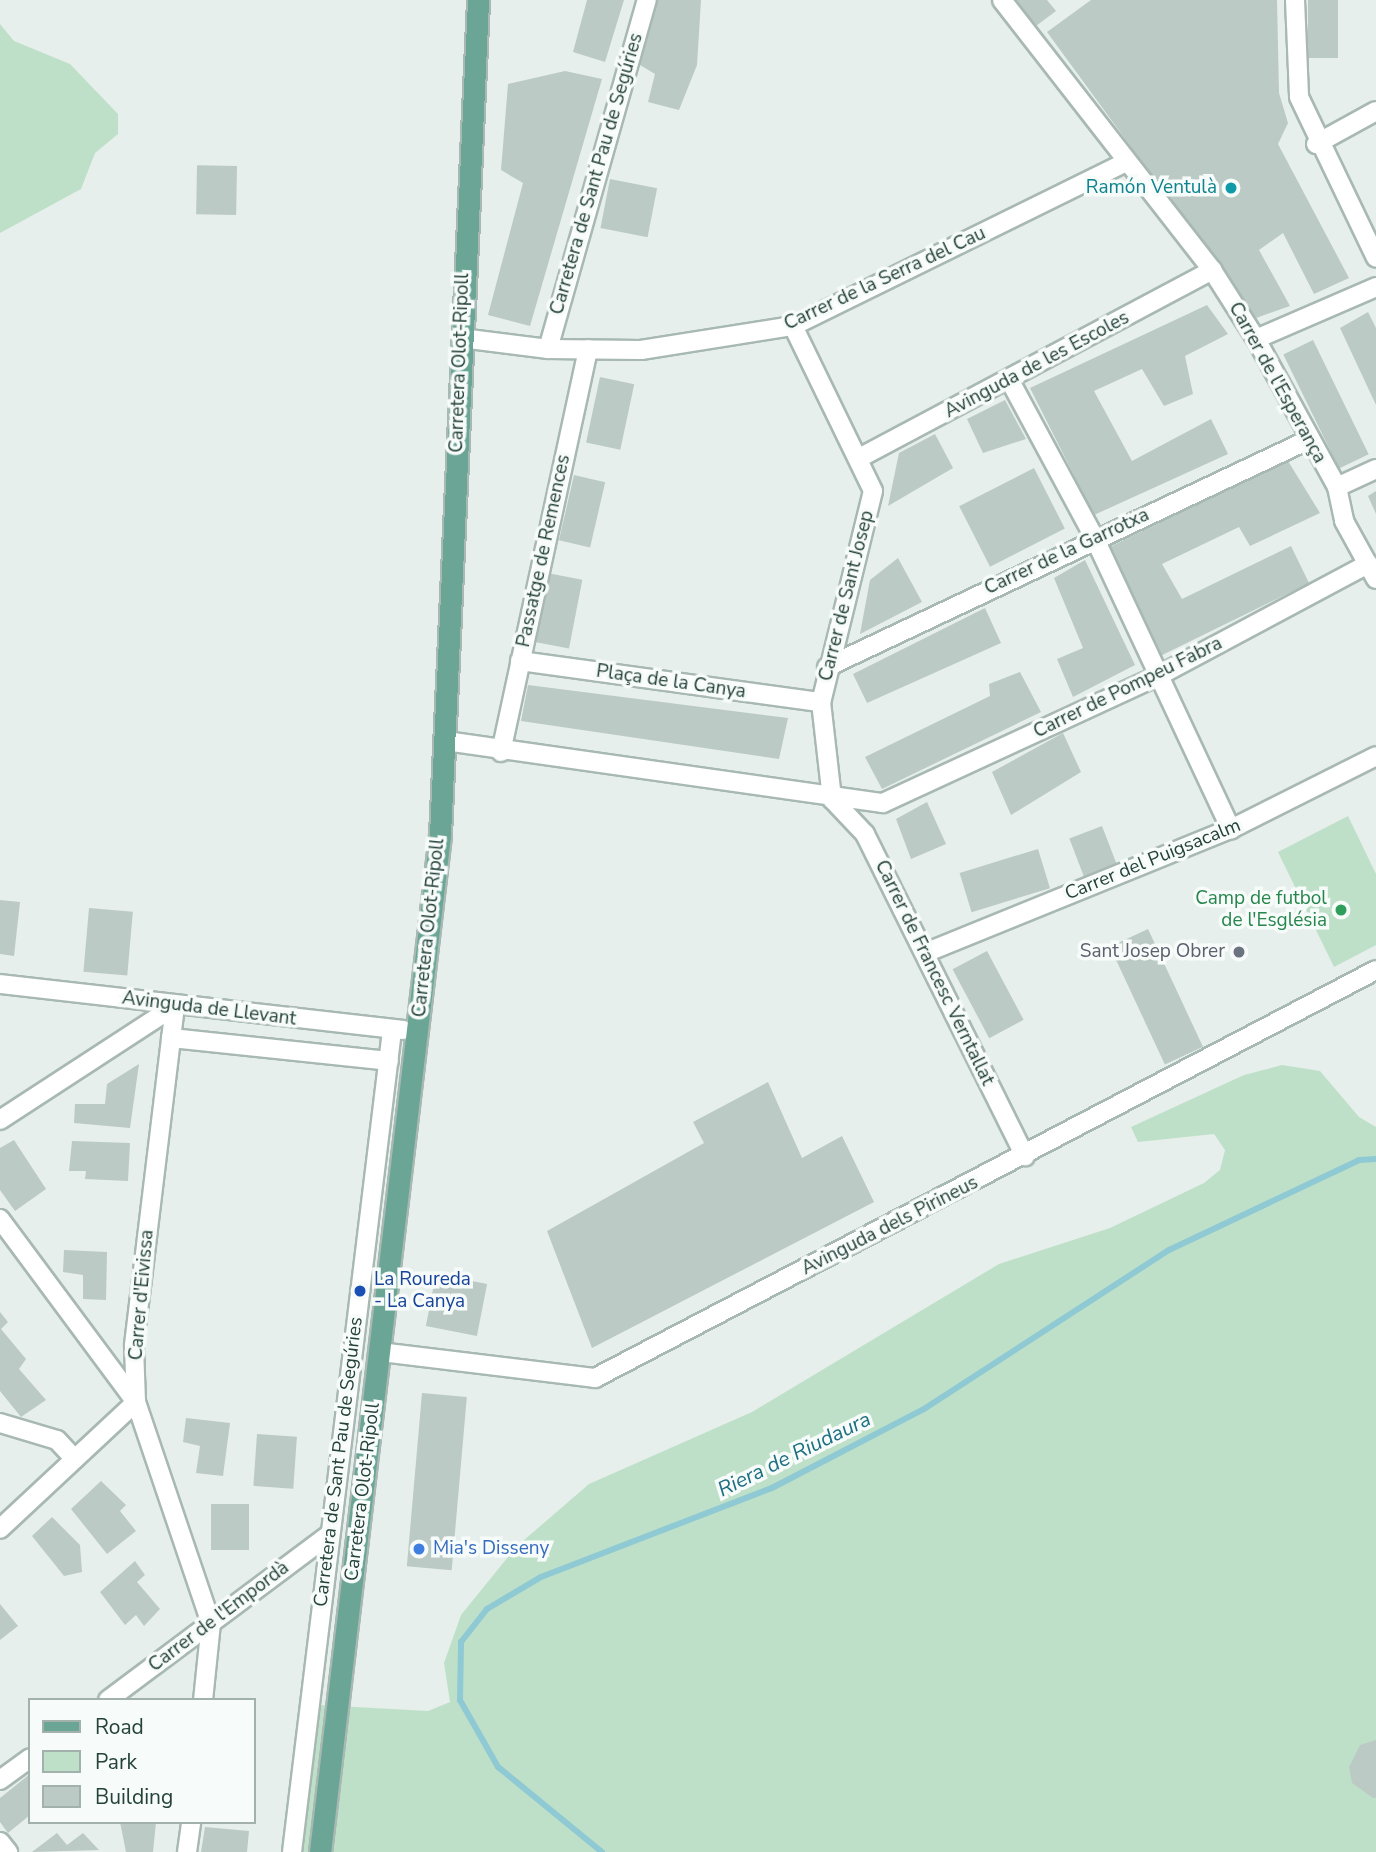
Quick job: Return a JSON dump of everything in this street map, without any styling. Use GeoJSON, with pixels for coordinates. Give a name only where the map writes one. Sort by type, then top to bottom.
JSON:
{"type":"FeatureCollection","features":[{"type":"Feature","properties":{"kind":"main road","name":"Carretera Olot-Ripoll"},"geometry":{"type":"LineString","coordinates":[[320,1852],[418,1031],[446,741],[461,338],[478,0]]}},
{"type":"Feature","properties":{"kind":"street","name":"Carretera de Sant Pau de Segúries"},"geometry":{"type":"LineString","coordinates":[[548,349],[647,0]]}},
{"type":"Feature","properties":{"kind":"street","name":"Carrer de l'Esperança"},"geometry":{"type":"LineString","coordinates":[[1002,0],[1212,270],[1256,339],[1308,440],[1336,487],[1344,521],[1373,570]]}},
{"type":"Feature","properties":{"kind":"street"},"geometry":{"type":"LineString","coordinates":[[1295,0],[1298,97],[1316,144],[1376,258]]}},
{"type":"Feature","properties":{"kind":"street"},"geometry":{"type":"LineString","coordinates":[[1316,144],[1376,111]]}},
{"type":"Feature","properties":{"kind":"street","name":"Carrer de la Serra del Cau"},"geometry":{"type":"LineString","coordinates":[[461,338],[548,349],[641,350],[793,326],[1127,162]]}},
{"type":"Feature","properties":{"kind":"street","name":"Avinguda de les Escoles"},"geometry":{"type":"LineString","coordinates":[[860,457],[1010,381],[1212,270]]}},
{"type":"Feature","properties":{"kind":"street"},"geometry":{"type":"LineString","coordinates":[[1256,339],[1376,287]]}},
{"type":"Feature","properties":{"kind":"street","name":"Carrer de Sant Josep"},"geometry":{"type":"LineString","coordinates":[[793,326],[860,457],[873,491],[827,667],[821,702],[832,799]]}},
{"type":"Feature","properties":{"kind":"street","name":"Passatge de Remences"},"geometry":{"type":"LineString","coordinates":[[501,752],[588,349]]}},
{"type":"Feature","properties":{"kind":"street"},"geometry":{"type":"LineString","coordinates":[[1010,381],[1094,537],[1231,829]]}},
{"type":"Feature","properties":{"kind":"street","name":"Carrer de la Garrotxa"},"geometry":{"type":"LineString","coordinates":[[827,667],[1094,537],[1308,440]]}},
{"type":"Feature","properties":{"kind":"street"},"geometry":{"type":"LineString","coordinates":[[1336,487],[1376,469]]}},
{"type":"Feature","properties":{"kind":"street","name":"Carrer de Pompeu Fabra"},"geometry":{"type":"LineString","coordinates":[[832,799],[883,803],[1160,675],[1373,570]]}},
{"type":"Feature","properties":{"kind":"street","name":"Plaça de la Canya"},"geometry":{"type":"LineString","coordinates":[[520,661],[821,702]]}},
{"type":"Feature","properties":{"kind":"street"},"geometry":{"type":"LineString","coordinates":[[446,741],[501,752],[832,799]]}},
{"type":"Feature","properties":{"kind":"street","name":"Carrer del Puigsacalm"},"geometry":{"type":"LineString","coordinates":[[925,953],[1231,829],[1376,756]]}},
{"type":"Feature","properties":{"kind":"street","name":"Carrer de Francesc Verntallat"},"geometry":{"type":"LineString","coordinates":[[832,799],[865,834],[1025,1156]]}},
{"type":"Feature","properties":{"kind":"street","name":"Avinguda dels Pirineus"},"geometry":{"type":"LineString","coordinates":[[380,1352],[596,1378],[1025,1156],[1376,970]]}},
{"type":"Feature","properties":{"kind":"street","name":"Avinguda de Llevant"},"geometry":{"type":"LineString","coordinates":[[0,984],[175,1006],[418,1031]]}},
{"type":"Feature","properties":{"kind":"street"},"geometry":{"type":"LineString","coordinates":[[0,1121],[175,1006]]}},
{"type":"Feature","properties":{"kind":"street","name":"Carrer d'Eivissa"},"geometry":{"type":"LineString","coordinates":[[175,1006],[134,1347],[136,1402],[211,1623],[203,1698]]}},
{"type":"Feature","properties":{"kind":"street","name":"Carretera de Sant Pau de Segúries"},"geometry":{"type":"LineString","coordinates":[[292,1852],[392,1030]]}},
{"type":"Feature","properties":{"kind":"street","name":"Avinguda de Llevant"},"geometry":{"type":"LineString","coordinates":[[171,1038],[389,1061]]}},
{"type":"Feature","properties":{"kind":"street"},"geometry":{"type":"LineString","coordinates":[[0,1529],[136,1402],[4,1231]]}},
{"type":"Feature","properties":{"kind":"street"},"geometry":{"type":"LineString","coordinates":[[0,1423],[57,1440],[75,1460]]}},
{"type":"Feature","properties":{"kind":"street","name":"Carrer de l'Empordà"},"geometry":{"type":"LineString","coordinates":[[111,1698],[330,1534]]}},
{"type":"Feature","properties":{"kind":"street"},"geometry":{"type":"LineString","coordinates":[[0,1780],[28,1759]]}},
{"type":"Feature","properties":{"kind":"street"},"geometry":{"type":"LineString","coordinates":[[187,1852],[191,1824]]}},
{"type":"Feature","properties":{"kind":"street"},"geometry":{"type":"LineString","coordinates":[[0,1842],[8,1852]]}},
{"type":"Feature","properties":{"kind":"green space"},"geometry":{"type":"Polygon","coordinates":[[[0,24],[14,41],[70,64],[118,114],[118,134],[95,153],[81,189],[0,233],[0,24]]]}},
{"type":"Feature","properties":{"kind":"green space","name":"Camp de futbol de l'Església"},"geometry":{"type":"Polygon","coordinates":[[[1348,816],[1376,874],[1376,945],[1334,967],[1278,852],[1348,816]]]}},
{"type":"Feature","properties":{"kind":"green space"},"geometry":{"type":"Polygon","coordinates":[[[1282,1065],[1320,1071],[1359,1117],[1376,1127],[1376,1852],[301,1852],[319,1705],[428,1711],[450,1702],[444,1663],[461,1615],[516,1547],[589,1484],[752,1412],[999,1264],[1110,1228],[1204,1183],[1220,1170],[1225,1150],[1214,1134],[1138,1142],[1131,1127],[1244,1075],[1282,1065]]]}},
{"type":"Feature","properties":{"kind":"building"},"geometry":{"type":"Polygon","coordinates":[[[587,0],[624,0],[605,62],[573,52],[587,0]]]}},
{"type":"Feature","properties":{"kind":"building"},"geometry":{"type":"Polygon","coordinates":[[[647,0],[701,0],[697,65],[679,110],[648,102],[655,74],[630,59],[647,0]]]}},
{"type":"Feature","properties":{"kind":"building"},"geometry":{"type":"Polygon","coordinates":[[[1006,0],[1047,0],[1056,11],[1028,32],[1006,0]]]}},
{"type":"Feature","properties":{"kind":"building","name":"Ramón Ventulà"},"geometry":{"type":"Polygon","coordinates":[[[1091,0],[1277,0],[1279,93],[1288,123],[1278,144],[1349,278],[1314,294],[1283,233],[1259,250],[1290,306],[1256,318],[1047,32],[1091,0]]]}},
{"type":"Feature","properties":{"kind":"building"},"geometry":{"type":"Polygon","coordinates":[[[1308,0],[1338,0],[1338,58],[1308,58],[1308,0]]]}},
{"type":"Feature","properties":{"kind":"building"},"geometry":{"type":"Polygon","coordinates":[[[565,71],[602,79],[530,326],[488,315],[523,183],[501,170],[508,84],[565,71]]]}},
{"type":"Feature","properties":{"kind":"building"},"geometry":{"type":"Polygon","coordinates":[[[197,165],[237,166],[236,215],[196,214],[197,165]]]}},
{"type":"Feature","properties":{"kind":"building"},"geometry":{"type":"Polygon","coordinates":[[[610,179],[657,188],[648,237],[600,228],[610,179]]]}},
{"type":"Feature","properties":{"kind":"building"},"geometry":{"type":"Polygon","coordinates":[[[1207,305],[1228,334],[1185,356],[1193,394],[1164,406],[1142,369],[1094,391],[1132,461],[1211,419],[1228,454],[1094,515],[1030,388],[1207,305]]]}},
{"type":"Feature","properties":{"kind":"building"},"geometry":{"type":"Polygon","coordinates":[[[1368,312],[1376,328],[1376,405],[1340,328],[1368,312]]]}},
{"type":"Feature","properties":{"kind":"building"},"geometry":{"type":"Polygon","coordinates":[[[1313,340],[1369,454],[1339,469],[1283,354],[1313,340]]]}},
{"type":"Feature","properties":{"kind":"building"},"geometry":{"type":"Polygon","coordinates":[[[600,377],[634,384],[620,450],[586,443],[600,377]]]}},
{"type":"Feature","properties":{"kind":"building"},"geometry":{"type":"Polygon","coordinates":[[[1005,400],[1026,439],[983,453],[967,419],[1005,400]]]}},
{"type":"Feature","properties":{"kind":"building"},"geometry":{"type":"Polygon","coordinates":[[[935,434],[953,468],[888,506],[899,453],[935,434]]]}},
{"type":"Feature","properties":{"kind":"building"},"geometry":{"type":"Polygon","coordinates":[[[1288,461],[1320,513],[1250,546],[1239,527],[1162,564],[1182,599],[1291,546],[1309,583],[1152,660],[1101,551],[1288,461]]]}},
{"type":"Feature","properties":{"kind":"building"},"geometry":{"type":"Polygon","coordinates":[[[1034,468],[1065,529],[990,567],[959,506],[1034,468]]]}},
{"type":"Feature","properties":{"kind":"building"},"geometry":{"type":"Polygon","coordinates":[[[574,475],[605,482],[590,547],[559,540],[574,475]]]}},
{"type":"Feature","properties":{"kind":"building"},"geometry":{"type":"Polygon","coordinates":[[[1376,491],[1376,514],[1368,496],[1376,491]]]}},
{"type":"Feature","properties":{"kind":"building"},"geometry":{"type":"Polygon","coordinates":[[[898,558],[922,602],[860,634],[870,580],[898,558]]]}},
{"type":"Feature","properties":{"kind":"building"},"geometry":{"type":"Polygon","coordinates":[[[1085,560],[1135,665],[1073,697],[1057,659],[1083,648],[1054,578],[1085,560]]]}},
{"type":"Feature","properties":{"kind":"building"},"geometry":{"type":"Polygon","coordinates":[[[547,573],[582,580],[569,649],[534,642],[547,573]]]}},
{"type":"Feature","properties":{"kind":"building"},"geometry":{"type":"Polygon","coordinates":[[[985,608],[1001,643],[867,703],[853,674],[985,608]]]}},
{"type":"Feature","properties":{"kind":"building"},"geometry":{"type":"Polygon","coordinates":[[[1020,672],[1041,712],[882,789],[865,757],[990,696],[989,684],[1020,672]]]}},
{"type":"Feature","properties":{"kind":"building"},"geometry":{"type":"Polygon","coordinates":[[[528,685],[788,718],[779,759],[521,721],[528,685]]]}},
{"type":"Feature","properties":{"kind":"building"},"geometry":{"type":"Polygon","coordinates":[[[1063,733],[1081,772],[1011,815],[992,772],[1063,733]]]}},
{"type":"Feature","properties":{"kind":"building"},"geometry":{"type":"Polygon","coordinates":[[[927,802],[946,844],[911,859],[896,819],[927,802]]]}},
{"type":"Feature","properties":{"kind":"building"},"geometry":{"type":"Polygon","coordinates":[[[1102,826],[1117,865],[1084,878],[1069,839],[1102,826]]]}},
{"type":"Feature","properties":{"kind":"building"},"geometry":{"type":"Polygon","coordinates":[[[1038,849],[1050,888],[972,912],[960,873],[1038,849]]]}},
{"type":"Feature","properties":{"kind":"building"},"geometry":{"type":"Polygon","coordinates":[[[0,900],[20,902],[14,956],[0,954],[0,900]]]}},
{"type":"Feature","properties":{"kind":"building"},"geometry":{"type":"Polygon","coordinates":[[[89,908],[133,912],[127,976],[83,972],[89,908]]]}},
{"type":"Feature","properties":{"kind":"building"},"geometry":{"type":"Polygon","coordinates":[[[1148,929],[1203,1047],[1165,1065],[1110,947],[1148,929]]]}},
{"type":"Feature","properties":{"kind":"building"},"geometry":{"type":"Polygon","coordinates":[[[987,951],[1024,1020],[989,1038],[953,969],[987,951]]]}},
{"type":"Feature","properties":{"kind":"building"},"geometry":{"type":"Polygon","coordinates":[[[139,1064],[130,1128],[74,1123],[75,1104],[105,1104],[107,1084],[139,1064]]]}},
{"type":"Feature","properties":{"kind":"building"},"geometry":{"type":"Polygon","coordinates":[[[768,1082],[802,1158],[842,1136],[874,1202],[592,1348],[547,1231],[704,1143],[693,1122],[768,1082]]]}},
{"type":"Feature","properties":{"kind":"building"},"geometry":{"type":"Polygon","coordinates":[[[14,1140],[46,1189],[15,1211],[0,1190],[0,1148],[14,1140]]]}},
{"type":"Feature","properties":{"kind":"building"},"geometry":{"type":"Polygon","coordinates":[[[72,1141],[130,1143],[128,1181],[85,1179],[86,1171],[69,1171],[72,1141]]]}},
{"type":"Feature","properties":{"kind":"building"},"geometry":{"type":"Polygon","coordinates":[[[64,1250],[107,1252],[106,1300],[83,1299],[83,1275],[63,1272],[64,1250]]]}},
{"type":"Feature","properties":{"kind":"building"},"geometry":{"type":"Polygon","coordinates":[[[436,1274],[487,1284],[477,1336],[426,1326],[436,1274]]]}},
{"type":"Feature","properties":{"kind":"building"},"geometry":{"type":"Polygon","coordinates":[[[0,1312],[8,1322],[1,1329],[26,1359],[19,1369],[46,1400],[21,1417],[0,1391],[0,1312]]]}},
{"type":"Feature","properties":{"kind":"building"},"geometry":{"type":"Polygon","coordinates":[[[422,1393],[467,1397],[452,1570],[407,1566],[422,1393]]]}},
{"type":"Feature","properties":{"kind":"building"},"geometry":{"type":"Polygon","coordinates":[[[186,1418],[230,1423],[223,1476],[196,1473],[200,1446],[183,1442],[186,1418]]]}},
{"type":"Feature","properties":{"kind":"building"},"geometry":{"type":"Polygon","coordinates":[[[257,1434],[297,1437],[293,1489],[253,1486],[257,1434]]]}},
{"type":"Feature","properties":{"kind":"building"},"geometry":{"type":"Polygon","coordinates":[[[101,1481],[126,1505],[120,1511],[136,1531],[107,1554],[71,1509],[101,1481]]]}},
{"type":"Feature","properties":{"kind":"building"},"geometry":{"type":"Polygon","coordinates":[[[211,1504],[249,1504],[249,1550],[211,1550],[211,1504]]]}},
{"type":"Feature","properties":{"kind":"building"},"geometry":{"type":"Polygon","coordinates":[[[52,1517],[80,1545],[82,1572],[64,1576],[32,1536],[52,1517]]]}},
{"type":"Feature","properties":{"kind":"building"},"geometry":{"type":"Polygon","coordinates":[[[135,1561],[145,1575],[137,1582],[160,1609],[144,1626],[136,1615],[125,1625],[100,1592],[135,1561]]]}},
{"type":"Feature","properties":{"kind":"building"},"geometry":{"type":"Polygon","coordinates":[[[0,1604],[18,1626],[0,1640],[0,1604]]]}},
{"type":"Feature","properties":{"kind":"building"},"geometry":{"type":"Polygon","coordinates":[[[1376,1740],[1376,1798],[1373,1798],[1352,1783],[1349,1767],[1360,1745],[1376,1740]]]}},
{"type":"Feature","properties":{"kind":"building"},"geometry":{"type":"Polygon","coordinates":[[[28,1776],[28,1817],[8,1833],[0,1822],[0,1798],[28,1776]]]}},
{"type":"Feature","properties":{"kind":"building"},"geometry":{"type":"Polygon","coordinates":[[[120,1824],[156,1824],[153,1852],[126,1852],[120,1824]]]}},
{"type":"Feature","properties":{"kind":"building"},"geometry":{"type":"Polygon","coordinates":[[[205,1827],[249,1831],[247,1852],[201,1852],[205,1827]]]}},
{"type":"Feature","properties":{"kind":"building"},"geometry":{"type":"Polygon","coordinates":[[[57,1833],[67,1845],[83,1833],[99,1850],[32,1852],[57,1833]]]}},
{"type":"Feature","properties":{"kind":"waterway","name":"Riera de Riudaura"},"geometry":{"type":"LineString","coordinates":[[602,1852],[498,1767],[460,1700],[461,1642],[487,1609],[541,1577],[772,1488],[924,1409],[1169,1250],[1359,1160],[1376,1159]]}},
{"type":"Feature","properties":{"kind":"place","name":"Ramón Ventulà"},"geometry":{"type":"Point","coordinates":[1231,188]}},
{"type":"Feature","properties":{"kind":"place","name":"Camp de futbol de l'Església"},"geometry":{"type":"Point","coordinates":[1341,910]}},
{"type":"Feature","properties":{"kind":"place","name":"Sant Josep Obrer"},"geometry":{"type":"Point","coordinates":[1239,952]}},
{"type":"Feature","properties":{"kind":"place","name":"La Roureda - La Canya"},"geometry":{"type":"Point","coordinates":[360,1291]}},
{"type":"Feature","properties":{"kind":"place","name":"Mia's Disseny"},"geometry":{"type":"Point","coordinates":[419,1549]}}]}
